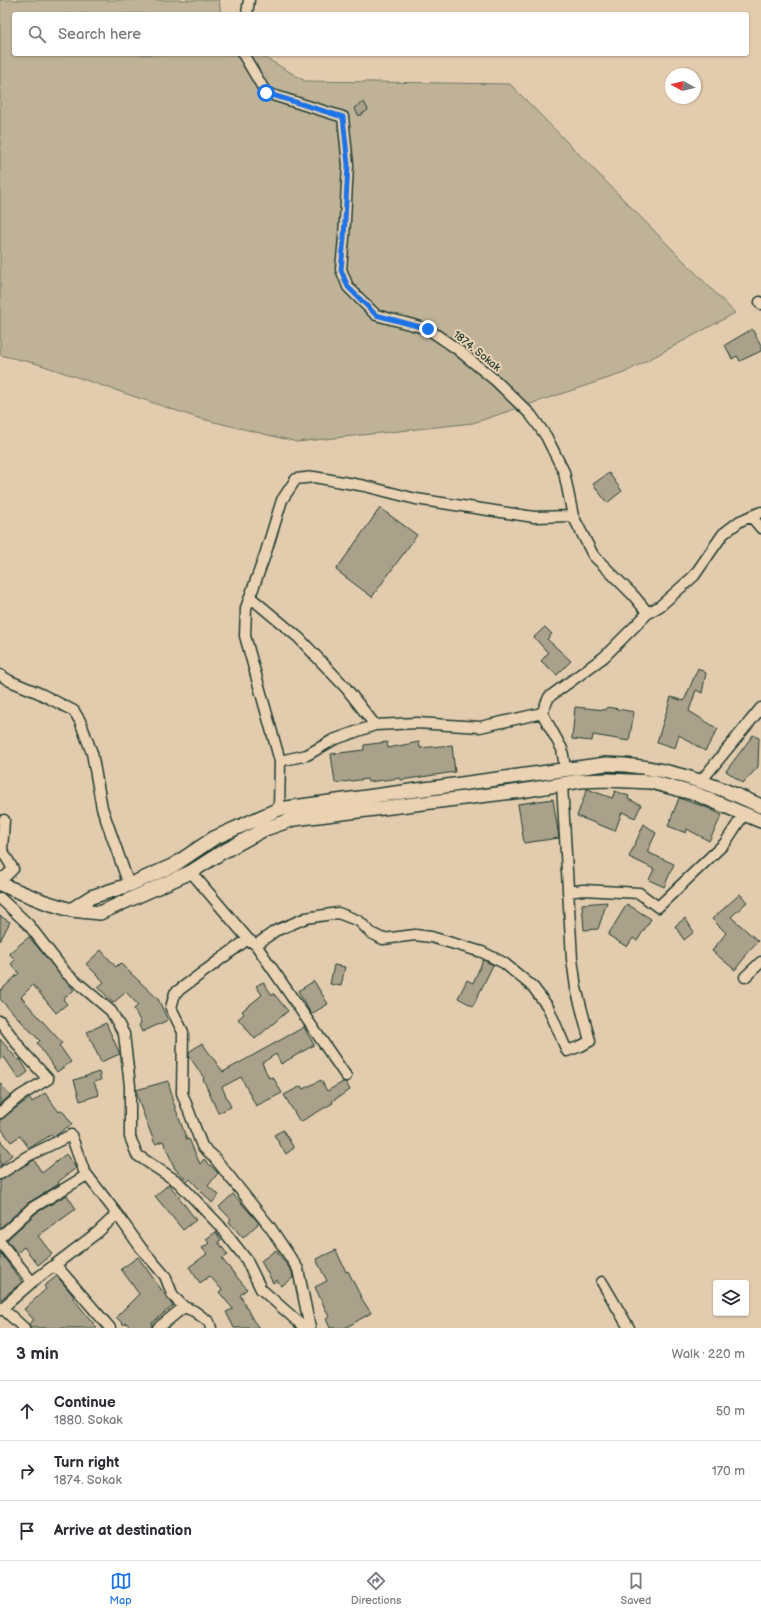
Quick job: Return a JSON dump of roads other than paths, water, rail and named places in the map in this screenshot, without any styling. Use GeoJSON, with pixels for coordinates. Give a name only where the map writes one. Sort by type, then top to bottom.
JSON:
{"type":"FeatureCollection","features":[{"type":"Feature","properties":{"kind":"street"},"geometry":{"type":"LineString","coordinates":[[247,12],[250,0]]}},
{"type":"Feature","properties":{"kind":"street","name":"1874. Sokak"},"geometry":{"type":"LineString","coordinates":[[244,56],[266,93],[343,117],[348,165],[341,270],[348,287],[376,315],[428,329],[484,372],[531,415],[546,436],[564,472],[573,516],[593,555],[633,595],[648,613]]}},
{"type":"Feature","properties":{"kind":"street"},"geometry":{"type":"LineString","coordinates":[[279,808],[280,761],[245,636],[246,608],[265,555],[282,500],[296,479],[314,477],[365,486],[416,499],[534,517],[573,516]]}},
{"type":"Feature","properties":{"kind":"street"},"geometry":{"type":"LineString","coordinates":[[542,713],[549,697],[604,657],[648,613],[660,606],[694,576],[723,534],[740,521],[761,512]]}},
{"type":"Feature","properties":{"kind":"street"},"geometry":{"type":"LineString","coordinates":[[751,516],[761,528]]}},
{"type":"Feature","properties":{"kind":"street"},"geometry":{"type":"LineString","coordinates":[[250,597],[299,638],[346,688],[375,724]]}},
{"type":"Feature","properties":{"kind":"street"},"geometry":{"type":"LineString","coordinates":[[0,675],[74,711],[80,721],[92,753],[102,808],[129,884]]}},
{"type":"Feature","properties":{"kind":"street"},"geometry":{"type":"LineString","coordinates":[[701,781],[761,708]]}},
{"type":"Feature","properties":{"kind":"street"},"geometry":{"type":"LineString","coordinates":[[280,761],[307,755],[333,740],[375,724],[417,723],[480,727],[542,713]]}},
{"type":"Feature","properties":{"kind":"street"},"geometry":{"type":"LineString","coordinates":[[542,713],[562,749],[565,768]]}},
{"type":"Feature","properties":{"kind":"street"},"geometry":{"type":"LineString","coordinates":[[71,910],[91,897],[129,884],[174,864],[214,838],[279,808],[565,768],[606,764],[633,764],[681,774],[759,802]]}},
{"type":"Feature","properties":{"kind":"street"},"geometry":{"type":"LineString","coordinates":[[0,884],[45,902],[71,910],[100,913],[191,872],[219,854],[265,829],[294,819],[520,791],[562,784],[608,780],[650,782],[696,794],[761,821]]}},
{"type":"Feature","properties":{"kind":"street"},"geometry":{"type":"LineString","coordinates":[[310,1328],[298,1269],[270,1227],[213,1156],[202,1146],[182,1093],[183,1032],[171,1008],[175,993],[252,942],[306,918],[338,913],[359,921],[371,933],[383,939],[415,935],[431,937],[482,952],[504,963],[533,987],[548,1007],[567,1051],[581,1046],[590,1041],[576,988],[572,959],[562,784]]}},
{"type":"Feature","properties":{"kind":"street"},"geometry":{"type":"LineString","coordinates":[[568,892],[583,890],[639,893],[658,907],[725,843],[744,814]]}},
{"type":"Feature","properties":{"kind":"street"},"geometry":{"type":"LineString","coordinates":[[0,878],[6,876],[13,869],[2,850],[4,820]]}},
{"type":"Feature","properties":{"kind":"street"},"geometry":{"type":"LineString","coordinates":[[191,872],[252,942],[346,1076]]}},
{"type":"Feature","properties":{"kind":"street"},"geometry":{"type":"LineString","coordinates":[[0,898],[28,924],[66,973],[111,1011],[124,1034],[130,1086],[130,1137],[137,1155],[178,1182],[220,1226],[246,1259],[261,1289],[305,1328]]}},
{"type":"Feature","properties":{"kind":"street"},"geometry":{"type":"LineString","coordinates":[[745,977],[761,962]]}},
{"type":"Feature","properties":{"kind":"street"},"geometry":{"type":"LineString","coordinates":[[0,1021],[24,1053],[48,1079],[20,1096],[0,1113]]}},
{"type":"Feature","properties":{"kind":"street"},"geometry":{"type":"LineString","coordinates":[[0,1174],[28,1156],[71,1135],[87,1175],[165,1276],[173,1296],[184,1307],[194,1311],[209,1322],[211,1328]]}},
{"type":"Feature","properties":{"kind":"street"},"geometry":{"type":"LineString","coordinates":[[0,1237],[32,1208],[87,1175]]}},
{"type":"Feature","properties":{"kind":"street"},"geometry":{"type":"LineString","coordinates":[[24,1328],[1,1309],[32,1282],[98,1232],[117,1214]]}},
{"type":"Feature","properties":{"kind":"street"},"geometry":{"type":"LineString","coordinates":[[0,1242],[32,1282]]}},
{"type":"Feature","properties":{"kind":"street"},"geometry":{"type":"LineString","coordinates":[[52,1267],[60,1270],[110,1328]]}},
{"type":"Feature","properties":{"kind":"street"},"geometry":{"type":"LineString","coordinates":[[602,1282],[629,1328]]}},
{"type":"Feature","properties":{"kind":"street"},"geometry":{"type":"LineString","coordinates":[[158,1328],[184,1307]]}}]}
